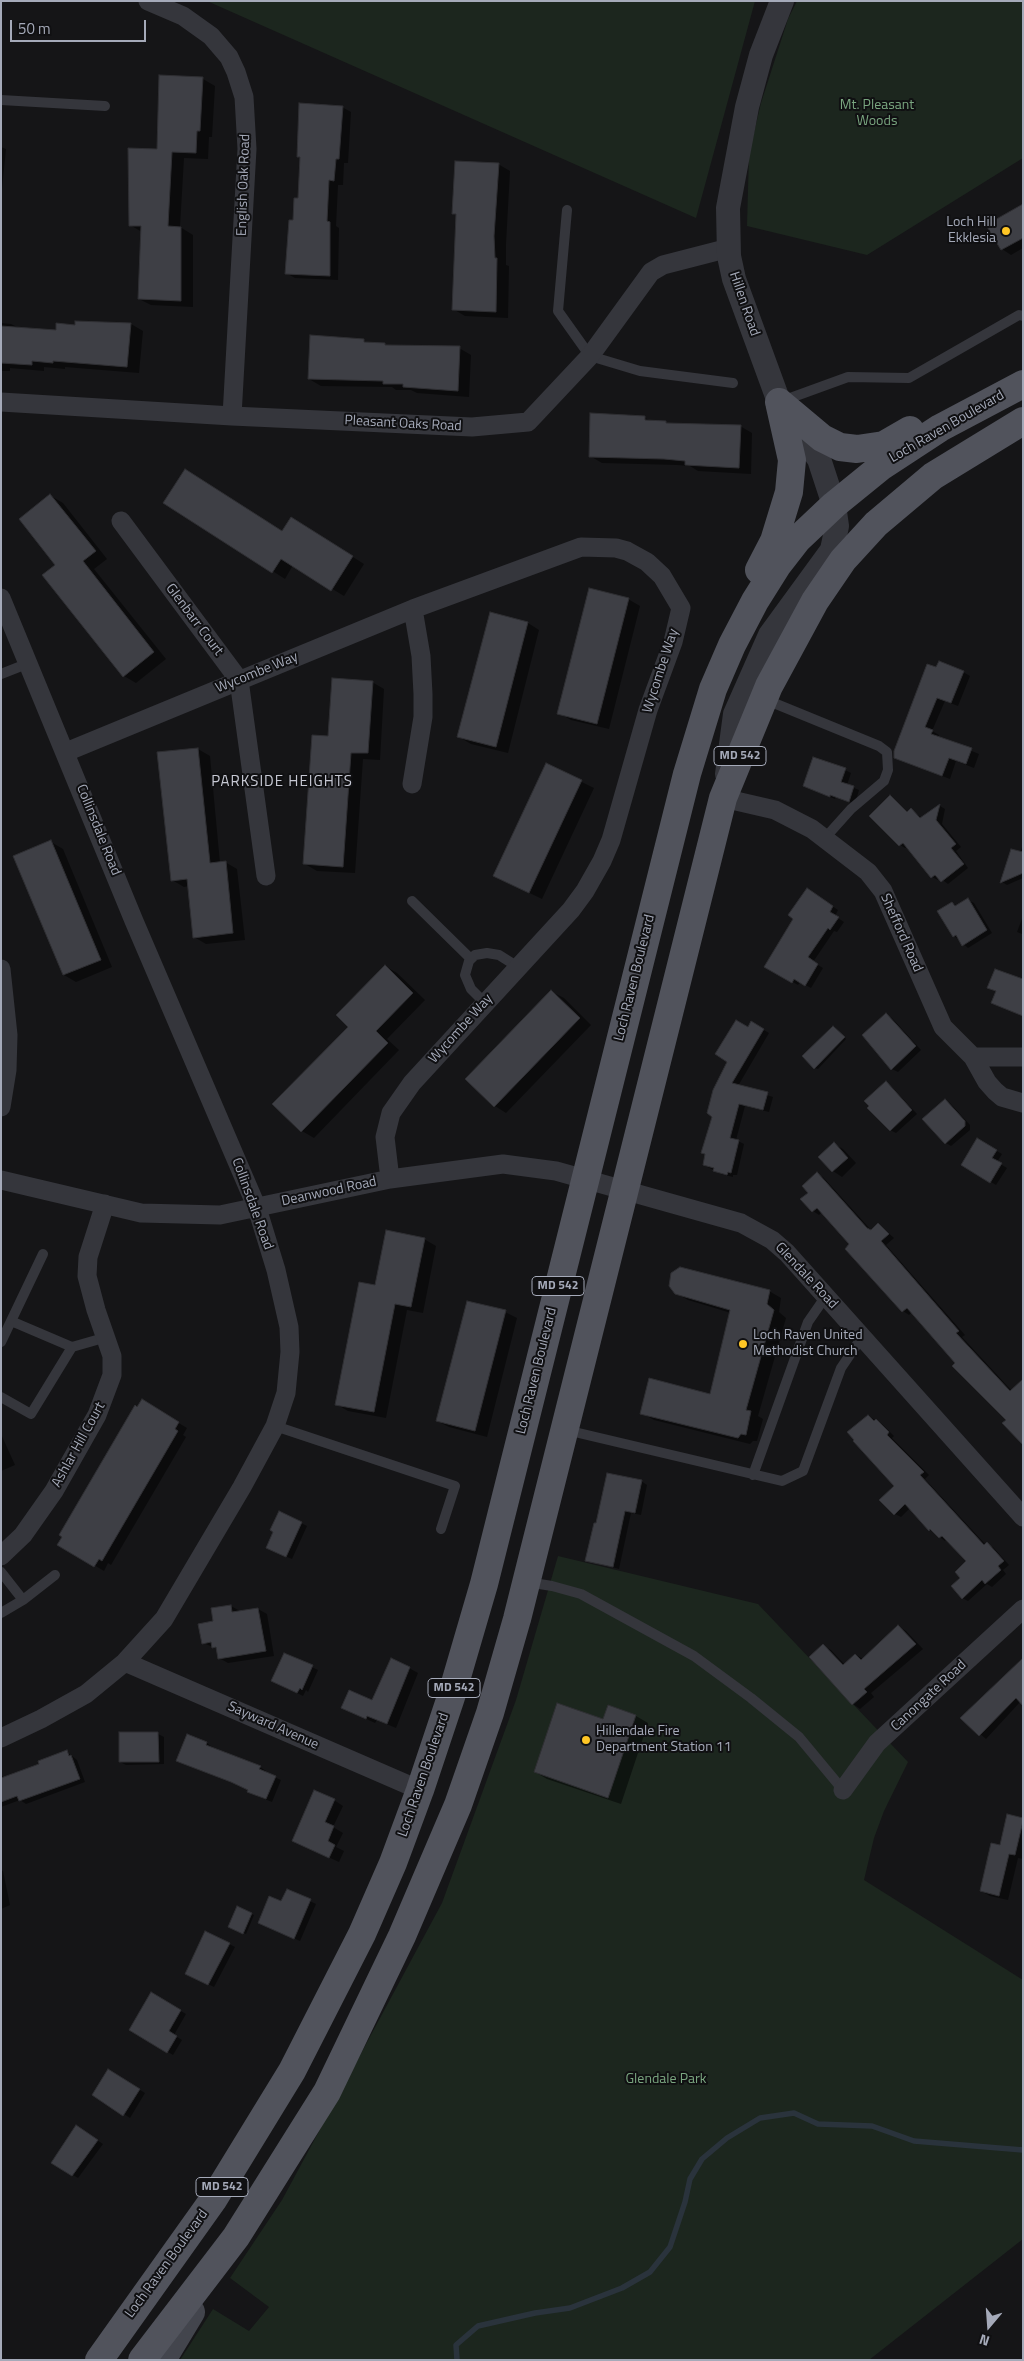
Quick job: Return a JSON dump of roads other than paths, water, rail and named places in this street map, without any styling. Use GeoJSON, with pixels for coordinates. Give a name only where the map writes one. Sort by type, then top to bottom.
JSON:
{"type":"FeatureCollection","features":[{"type":"Feature","properties":{"kind":"main road"},"geometry":{"type":"LineString","coordinates":[[779,402],[822,438],[840,447],[857,449],[884,445],[961,402],[1021,385]]}},
{"type":"Feature","properties":{"kind":"main road","name":"Loch Raven Boulevard"},"geometry":{"type":"LineString","coordinates":[[99,2360],[213,2200],[292,2071],[362,1934],[393,1863],[420,1790],[451,1697],[484,1584],[687,774],[713,689],[732,645],[755,601],[777,566],[798,539],[834,505],[882,466],[940,428],[1021,385]]}},
{"type":"Feature","properties":{"kind":"main road"},"geometry":{"type":"LineString","coordinates":[[732,645],[752,584],[774,541],[789,492],[792,460],[779,402]]}},
{"type":"Feature","properties":{"kind":"main road","name":"MD 542"},"geometry":{"type":"LineString","coordinates":[[142,2360],[236,2237],[282,2167],[342,2064],[402,1936],[458,1805],[490,1714],[517,1619],[626,1191],[723,798],[763,699],[788,647],[815,601],[843,560],[876,524],[933,476],[1023,421]]}},
{"type":"Feature","properties":{"kind":"main road"},"geometry":{"type":"LineString","coordinates":[[484,1584],[517,1619]]}},
{"type":"Feature","properties":{"kind":"main road"},"geometry":{"type":"LineString","coordinates":[[420,1790],[458,1805]]}},
{"type":"Feature","properties":{"kind":"main road"},"geometry":{"type":"LineString","coordinates":[[162,2360],[236,2237]]}},
{"type":"Feature","properties":{"kind":"street","name":"English Oak Road"},"geometry":{"type":"LineString","coordinates":[[148,1],[183,16],[211,36],[236,72],[244,97],[247,149],[232,416]]}},
{"type":"Feature","properties":{"kind":"street","name":"Hillen Road"},"geometry":{"type":"LineString","coordinates":[[723,798],[735,714],[770,635],[832,550],[837,526],[834,505],[819,459],[779,402],[734,279],[729,248],[728,208],[747,107],[761,55],[782,1]]}},
{"type":"Feature","properties":{"kind":"street","name":"Pleasant Oaks Road"},"geometry":{"type":"LineString","coordinates":[[1,402],[232,416],[472,427],[528,422],[590,356],[651,272],[663,265],[729,248]]}},
{"type":"Feature","properties":{"kind":"street","name":"Glenbarr Court"},"geometry":{"type":"LineString","coordinates":[[121,521],[239,680],[266,876]]}},
{"type":"Feature","properties":{"kind":"street","name":"Wycombe Way"},"geometry":{"type":"LineString","coordinates":[[66,752],[413,610],[581,547],[602,546],[627,551],[647,562],[662,576],[681,608],[673,642],[648,710],[611,840],[602,861],[585,892],[571,910],[412,1083],[391,1113],[385,1137],[390,1179]]}},
{"type":"Feature","properties":{"kind":"street","name":"Collinsdale Road"},"geometry":{"type":"LineString","coordinates":[[1,598],[134,921],[257,1208],[276,1270],[289,1326],[290,1352],[286,1393],[275,1426],[242,1488],[164,1619],[125,1662],[86,1694],[42,1719],[1,1738]]}},
{"type":"Feature","properties":{"kind":"street"},"geometry":{"type":"LineString","coordinates":[[412,784],[422,717],[423,694],[421,656],[413,610]]}},
{"type":"Feature","properties":{"kind":"street","name":"Shefford Road"},"geometry":{"type":"LineString","coordinates":[[723,798],[775,810],[812,829],[868,872],[883,891],[943,1027],[973,1057],[987,1082],[1002,1098],[1023,1103]]}},
{"type":"Feature","properties":{"kind":"street"},"geometry":{"type":"LineString","coordinates":[[1,969],[8,1035],[7,1070],[1,1107]]}},
{"type":"Feature","properties":{"kind":"street"},"geometry":{"type":"LineString","coordinates":[[973,1057],[1023,1057]]}},
{"type":"Feature","properties":{"kind":"street","name":"Deanwood Road"},"geometry":{"type":"LineString","coordinates":[[1,1180],[141,1213],[175,1215],[220,1215],[390,1179],[503,1164],[530,1166],[585,1178],[626,1191]]}},
{"type":"Feature","properties":{"kind":"street","name":"Glendale Road"},"geometry":{"type":"LineString","coordinates":[[626,1191],[741,1222],[787,1252],[1023,1516]]}},
{"type":"Feature","properties":{"kind":"street","name":"Ashlar Hill Court"},"geometry":{"type":"LineString","coordinates":[[1,1556],[23,1535],[54,1490],[97,1415],[112,1375],[112,1356],[107,1337],[96,1310],[87,1276],[88,1257],[105,1204]]}},
{"type":"Feature","properties":{"kind":"street","name":"Canongate Road"},"geometry":{"type":"LineString","coordinates":[[843,1790],[877,1743],[1023,1609]]}},
{"type":"Feature","properties":{"kind":"street","name":"Sayward Avenue"},"geometry":{"type":"LineString","coordinates":[[125,1662],[420,1790]]}},
{"type":"Feature","properties":{"kind":"lane"},"geometry":{"type":"LineString","coordinates":[[1,100],[105,106]]}},
{"type":"Feature","properties":{"kind":"lane"},"geometry":{"type":"LineString","coordinates":[[567,210],[558,311],[590,356],[640,371],[733,383]]}},
{"type":"Feature","properties":{"kind":"lane"},"geometry":{"type":"LineString","coordinates":[[779,402],[848,377],[909,378],[1019,315],[1023,316]]}},
{"type":"Feature","properties":{"kind":"lane"},"geometry":{"type":"LineString","coordinates":[[1,674],[28,663]]}},
{"type":"Feature","properties":{"kind":"lane"},"geometry":{"type":"LineString","coordinates":[[763,699],[880,746],[887,752],[888,770],[884,781],[844,816],[824,838]]}},
{"type":"Feature","properties":{"kind":"lane"},"geometry":{"type":"LineString","coordinates":[[412,901],[471,959]]}},
{"type":"Feature","properties":{"kind":"lane"},"geometry":{"type":"LineString","coordinates":[[485,1003],[471,989],[465,974],[471,959],[475,955],[487,953],[499,955],[518,967]]}},
{"type":"Feature","properties":{"kind":"lane"},"geometry":{"type":"LineString","coordinates":[[1,1342],[43,1254]]}},
{"type":"Feature","properties":{"kind":"lane"},"geometry":{"type":"LineString","coordinates":[[753,1474],[808,1322],[826,1296]]}},
{"type":"Feature","properties":{"kind":"lane"},"geometry":{"type":"LineString","coordinates":[[12,1321],[72,1347],[107,1337]]}},
{"type":"Feature","properties":{"kind":"lane"},"geometry":{"type":"LineString","coordinates":[[565,1430],[782,1481],[803,1471],[841,1368],[862,1337]]}},
{"type":"Feature","properties":{"kind":"lane"},"geometry":{"type":"LineString","coordinates":[[1,1397],[31,1414],[72,1347]]}},
{"type":"Feature","properties":{"kind":"lane"},"geometry":{"type":"LineString","coordinates":[[275,1426],[454,1486],[440,1529]]}},
{"type":"Feature","properties":{"kind":"lane"},"geometry":{"type":"LineString","coordinates":[[1,1572],[23,1600]]}},
{"type":"Feature","properties":{"kind":"lane"},"geometry":{"type":"LineString","coordinates":[[1,1613],[23,1600],[55,1575]]}},
{"type":"Feature","properties":{"kind":"lane"},"geometry":{"type":"LineString","coordinates":[[526,1582],[552,1586],[581,1594],[694,1656],[751,1698],[799,1737],[843,1790]]}},
{"type":"Feature","properties":{"kind":"waterway"},"geometry":{"type":"LineString","coordinates":[[457,2360],[456,2345],[478,2326],[535,2313],[570,2308],[622,2288],[650,2272],[670,2247],[685,2202],[690,2179],[702,2159],[727,2138],[760,2118],[794,2113],[818,2124],[872,2126],[914,2141],[1023,2150]]}},
{"type":"Feature","properties":{"kind":"place","name":"Loch Hill Ekklesia"},"geometry":{"type":"Point","coordinates":[1006,231]}},
{"type":"Feature","properties":{"kind":"place","name":"Loch Raven United Methodist Church"},"geometry":{"type":"Point","coordinates":[743,1344]}},
{"type":"Feature","properties":{"kind":"place","name":"Hillendale Fire Department Station 11"},"geometry":{"type":"Point","coordinates":[586,1740]}},
{"type":"Feature","properties":{"kind":"district","name":"PARKSIDE HEIGHTS"},"geometry":{"type":"Point","coordinates":[282,782]}},
{"type":"Feature","properties":{"kind":"park label","name":"Mt. Pleasant Woods"},"geometry":{"type":"Point","coordinates":[877,114]}},
{"type":"Feature","properties":{"kind":"park label","name":"Glendale Park"},"geometry":{"type":"Point","coordinates":[666,2080]}}]}
